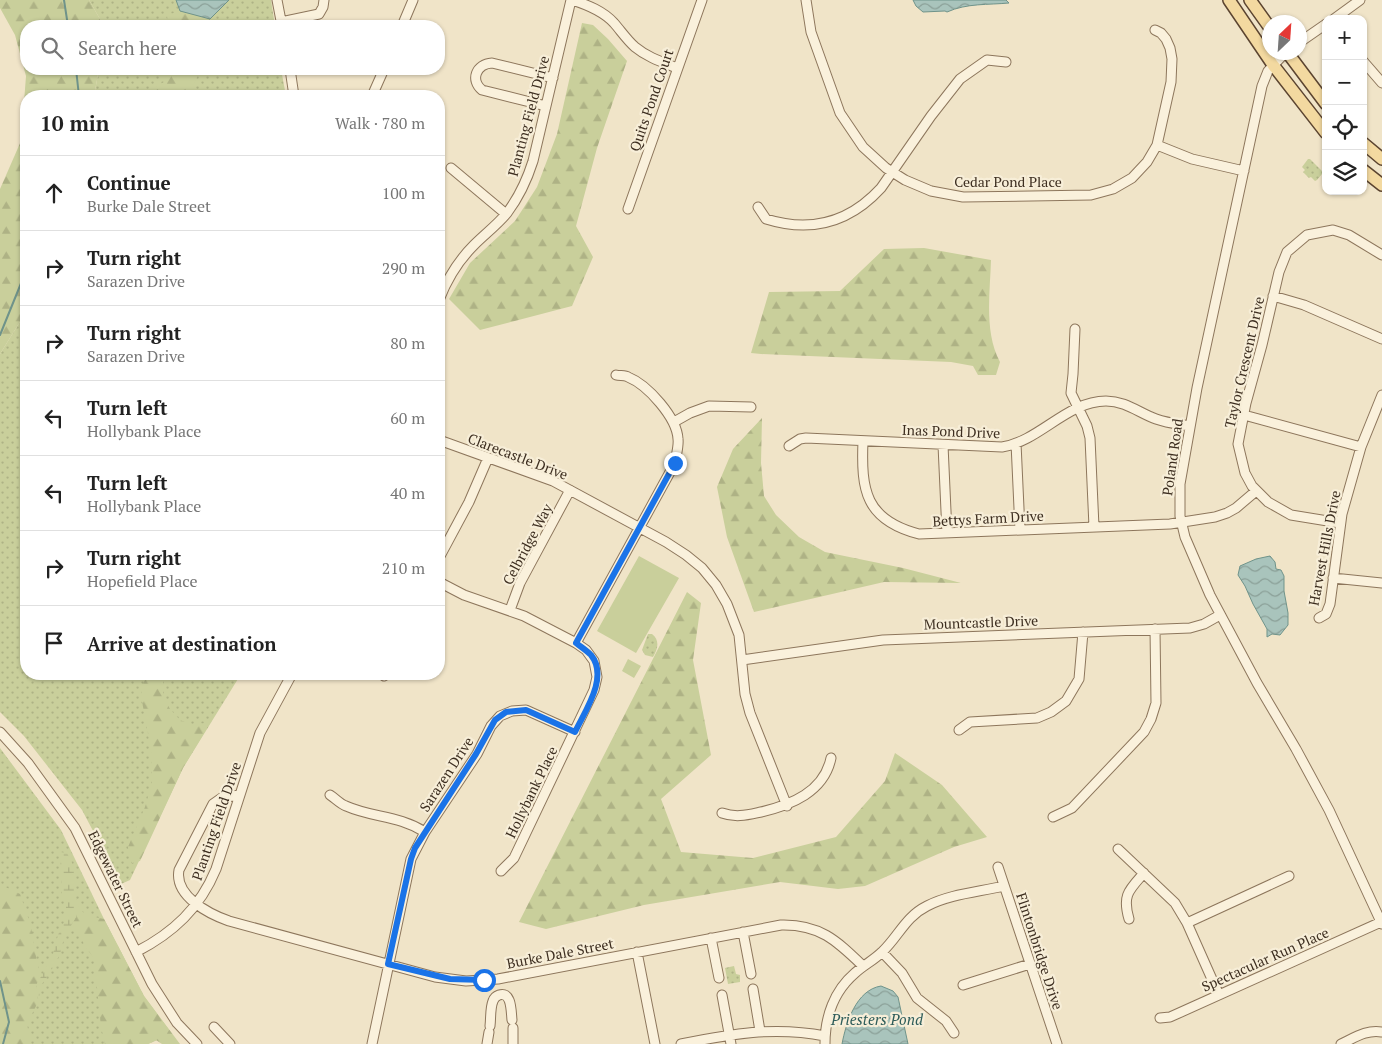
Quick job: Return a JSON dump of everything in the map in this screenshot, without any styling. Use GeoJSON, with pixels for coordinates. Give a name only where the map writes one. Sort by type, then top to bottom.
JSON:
{"type":"FeatureCollection","features":[{"type":"Feature","properties":{"kind":"main road"},"geometry":{"type":"LineString","coordinates":[[1229,0],[1273,65],[1322,128]]}},
{"type":"Feature","properties":{"kind":"main road"},"geometry":{"type":"LineString","coordinates":[[1250,0],[1262,17]]}},
{"type":"Feature","properties":{"kind":"main road"},"geometry":{"type":"LineString","coordinates":[[1292,60],[1322,99]]}},
{"type":"Feature","properties":{"kind":"main road"},"geometry":{"type":"LineString","coordinates":[[1367,146],[1382,159]]}},
{"type":"Feature","properties":{"kind":"main road"},"geometry":{"type":"LineString","coordinates":[[1367,173],[1382,185]]}},
{"type":"Feature","properties":{"kind":"street"},"geometry":{"type":"LineString","coordinates":[[277,0],[281,20]]}},
{"type":"Feature","properties":{"kind":"street"},"geometry":{"type":"LineString","coordinates":[[297,20],[319,14],[324,0]]}},
{"type":"Feature","properties":{"kind":"street"},"geometry":{"type":"LineString","coordinates":[[405,20],[413,0]]}},
{"type":"Feature","properties":{"kind":"street"},"geometry":{"type":"LineString","coordinates":[[572,0],[590,6],[607,17],[640,51],[677,68]]}},
{"type":"Feature","properties":{"kind":"street","name":"Planting Field Drive"},"geometry":{"type":"LineString","coordinates":[[445,285],[466,254],[506,214],[518,197],[529,174],[572,0]]}},
{"type":"Feature","properties":{"kind":"street","name":"Quits Pond Court"},"geometry":{"type":"LineString","coordinates":[[628,209],[702,0]]}},
{"type":"Feature","properties":{"kind":"street","name":"Cedar Pond Place"},"geometry":{"type":"LineString","coordinates":[[806,0],[811,32],[840,113],[863,147],[892,172],[911,183],[931,191],[963,197],[1091,195],[1113,189],[1132,178],[1147,162],[1157,145]]}},
{"type":"Feature","properties":{"kind":"street"},"geometry":{"type":"LineString","coordinates":[[1339,15],[1360,0]]}},
{"type":"Feature","properties":{"kind":"street"},"geometry":{"type":"LineString","coordinates":[[1307,37],[1322,27]]}},
{"type":"Feature","properties":{"kind":"street"},"geometry":{"type":"LineString","coordinates":[[1156,30],[1166,39],[1170,48],[1172,71],[1157,145],[1199,161],[1244,171]]}},
{"type":"Feature","properties":{"kind":"street"},"geometry":{"type":"LineString","coordinates":[[758,208],[766,219],[776,223],[801,226],[827,223],[846,216],[863,206],[881,188],[931,116],[960,79],[987,60],[1006,62]]}},
{"type":"Feature","properties":{"kind":"street","name":"Poland Road"},"geometry":{"type":"LineString","coordinates":[[1278,60],[1273,65],[1262,86],[1198,380],[1180,484],[1181,522],[1191,550],[1220,615],[1329,810],[1382,923]]}},
{"type":"Feature","properties":{"kind":"street"},"geometry":{"type":"LineString","coordinates":[[546,106],[482,90],[477,84],[477,71],[483,65],[492,63],[553,78]]}},
{"type":"Feature","properties":{"kind":"street"},"geometry":{"type":"LineString","coordinates":[[1367,66],[1382,83]]}},
{"type":"Feature","properties":{"kind":"street"},"geometry":{"type":"LineString","coordinates":[[291,75],[293,90]]}},
{"type":"Feature","properties":{"kind":"street"},"geometry":{"type":"LineString","coordinates":[[375,90],[381,75]]}},
{"type":"Feature","properties":{"kind":"street"},"geometry":{"type":"LineString","coordinates":[[451,168],[506,214]]}},
{"type":"Feature","properties":{"kind":"street","name":"Taylor Crescent Drive"},"geometry":{"type":"LineString","coordinates":[[1340,523],[1291,515],[1268,502],[1256,491],[1245,473],[1238,444],[1279,272],[1287,252],[1307,235],[1333,230],[1349,234],[1382,255]]}},
{"type":"Feature","properties":{"kind":"street"},"geometry":{"type":"LineString","coordinates":[[1274,296],[1304,306],[1382,339]]}},
{"type":"Feature","properties":{"kind":"street"},"geometry":{"type":"LineString","coordinates":[[1075,329],[1071,393],[1087,426],[1090,438],[1094,527]]}},
{"type":"Feature","properties":{"kind":"street"},"geometry":{"type":"LineString","coordinates":[[576,643],[675,463],[679,440],[674,422],[646,389],[627,376],[616,376]]}},
{"type":"Feature","properties":{"kind":"street","name":"Harvest Hills Drive"},"geometry":{"type":"LineString","coordinates":[[1319,618],[1326,614],[1328,609],[1340,523],[1362,447],[1382,395]]}},
{"type":"Feature","properties":{"kind":"street","name":"Inas Pond Drive"},"geometry":{"type":"LineString","coordinates":[[789,446],[800,439],[806,438],[996,448],[1016,443],[1078,409],[1099,401],[1118,402],[1131,406],[1146,415],[1164,422],[1190,426]]}},
{"type":"Feature","properties":{"kind":"street"},"geometry":{"type":"LineString","coordinates":[[674,422],[690,413],[709,406],[751,406]]}},
{"type":"Feature","properties":{"kind":"street"},"geometry":{"type":"LineString","coordinates":[[1244,415],[1362,447]]}},
{"type":"Feature","properties":{"kind":"street","name":"Bettys Farm Drive"},"geometry":{"type":"LineString","coordinates":[[863,441],[862,471],[864,488],[871,503],[878,512],[894,525],[919,534],[1181,522],[1216,517],[1226,513],[1236,508],[1256,491]]}},
{"type":"Feature","properties":{"kind":"street","name":"Clarecastle Drive"},"geometry":{"type":"LineString","coordinates":[[445,442],[553,481],[666,542],[702,568],[716,585],[727,604],[739,636],[745,694],[750,713],[787,806]]}},
{"type":"Feature","properties":{"kind":"street"},"geometry":{"type":"LineString","coordinates":[[1016,443],[1020,530]]}},
{"type":"Feature","properties":{"kind":"street"},"geometry":{"type":"LineString","coordinates":[[943,445],[948,534]]}},
{"type":"Feature","properties":{"kind":"street"},"geometry":{"type":"LineString","coordinates":[[445,547],[469,502],[488,458]]}},
{"type":"Feature","properties":{"kind":"street","name":"Celbridge Way"},"geometry":{"type":"LineString","coordinates":[[510,610],[520,583],[570,490]]}},
{"type":"Feature","properties":{"kind":"street"},"geometry":{"type":"LineString","coordinates":[[1333,578],[1382,583]]}},
{"type":"Feature","properties":{"kind":"street","name":"Hollybank Place"},"geometry":{"type":"LineString","coordinates":[[445,585],[464,595],[510,610],[534,621],[576,643],[586,650],[594,661],[597,677],[594,690],[514,858],[501,871]]}},
{"type":"Feature","properties":{"kind":"street","name":"Mountcastle Drive"},"geometry":{"type":"LineString","coordinates":[[742,660],[883,640],[1190,628],[1204,624],[1220,615]]}},
{"type":"Feature","properties":{"kind":"street"},"geometry":{"type":"LineString","coordinates":[[1053,817],[1072,808],[1144,732],[1151,720],[1156,703],[1155,629]]}},
{"type":"Feature","properties":{"kind":"street"},"geometry":{"type":"LineString","coordinates":[[959,730],[970,722],[1037,718],[1051,712],[1066,701],[1079,679],[1083,632]]}},
{"type":"Feature","properties":{"kind":"street","name":"Planting Field Drive"},"geometry":{"type":"LineString","coordinates":[[136,952],[165,936],[177,926],[207,890],[216,869],[262,728],[289,680]]}},
{"type":"Feature","properties":{"kind":"street","name":"Sarazen Drive"},"geometry":{"type":"LineString","coordinates":[[372,1044],[411,859],[425,832],[476,754],[491,726],[500,716],[512,710],[526,710],[575,732]]}},
{"type":"Feature","properties":{"kind":"street","name":"Edgewater Street"},"geometry":{"type":"LineString","coordinates":[[0,732],[28,763],[76,828],[152,984],[177,1023],[197,1044]]}},
{"type":"Feature","properties":{"kind":"street"},"geometry":{"type":"LineString","coordinates":[[722,813],[737,817],[787,806],[805,795],[827,774],[831,758]]}},
{"type":"Feature","properties":{"kind":"street"},"geometry":{"type":"LineString","coordinates":[[330,794],[348,807],[398,819],[414,825],[425,832]]}},
{"type":"Feature","properties":{"kind":"street","name":"Burke Dale Street"},"geometry":{"type":"LineString","coordinates":[[240,795],[223,797],[213,804],[179,870],[178,877],[180,888],[186,896],[210,912],[230,921],[388,964],[466,981],[498,979],[781,925],[813,928],[831,937],[863,966]]}},
{"type":"Feature","properties":{"kind":"street"},"geometry":{"type":"LineString","coordinates":[[1118,850],[1175,903],[1187,923],[1219,995]]}},
{"type":"Feature","properties":{"kind":"street","name":"Flintonbridge Drive"},"geometry":{"type":"LineString","coordinates":[[998,868],[1057,1044]]}},
{"type":"Feature","properties":{"kind":"street"},"geometry":{"type":"LineString","coordinates":[[1129,919],[1125,902],[1132,887],[1144,873]]}},
{"type":"Feature","properties":{"kind":"street"},"geometry":{"type":"LineString","coordinates":[[1187,923],[1289,876]]}},
{"type":"Feature","properties":{"kind":"street"},"geometry":{"type":"LineString","coordinates":[[681,1044],[730,1039],[760,1031],[795,1031],[825,1040],[829,1012],[846,981],[882,952],[907,920],[925,907],[947,898],[1004,886]]}},
{"type":"Feature","properties":{"kind":"street","name":"Spectacular Run Place"},"geometry":{"type":"LineString","coordinates":[[1160,1018],[1170,1017],[1382,923]]}},
{"type":"Feature","properties":{"kind":"street"},"geometry":{"type":"LineString","coordinates":[[743,932],[750,974]]}},
{"type":"Feature","properties":{"kind":"street"},"geometry":{"type":"LineString","coordinates":[[711,938],[718,978]]}},
{"type":"Feature","properties":{"kind":"street"},"geometry":{"type":"LineString","coordinates":[[637,952],[655,1044]]}},
{"type":"Feature","properties":{"kind":"street"},"geometry":{"type":"LineString","coordinates":[[882,952],[902,973],[917,998],[946,1021],[954,1033]]}},
{"type":"Feature","properties":{"kind":"street"},"geometry":{"type":"LineString","coordinates":[[963,985],[1030,964]]}},
{"type":"Feature","properties":{"kind":"street"},"geometry":{"type":"LineString","coordinates":[[498,979],[501,994]]}},
{"type":"Feature","properties":{"kind":"street"},"geometry":{"type":"LineString","coordinates":[[753,989],[760,1031]]}},
{"type":"Feature","properties":{"kind":"street"},"geometry":{"type":"LineString","coordinates":[[501,994],[505,995],[510,1001],[513,1044]]}},
{"type":"Feature","properties":{"kind":"street"},"geometry":{"type":"LineString","coordinates":[[487,1044],[494,999],[501,994]]}},
{"type":"Feature","properties":{"kind":"street"},"geometry":{"type":"LineString","coordinates":[[722,995],[730,1039]]}},
{"type":"Feature","properties":{"kind":"street"},"geometry":{"type":"LineString","coordinates":[[214,1027],[230,1044]]}},
{"type":"Feature","properties":{"kind":"street"},"geometry":{"type":"LineString","coordinates":[[1340,1044],[1371,1031],[1382,1032]]}},
{"type":"Feature","properties":{"kind":"green space"},"geometry":{"type":"Polygon","coordinates":[[[0,0],[89,0],[101,20],[20,20],[20,54],[15,35],[0,8],[0,0]]]}},
{"type":"Feature","properties":{"kind":"green space"},"geometry":{"type":"Polygon","coordinates":[[[89,0],[271,0],[274,20],[101,20],[89,0]]]}},
{"type":"Feature","properties":{"kind":"green space"},"geometry":{"type":"Polygon","coordinates":[[[180,11],[210,20],[167,20],[167,15],[180,11]]]}},
{"type":"Feature","properties":{"kind":"green space"},"geometry":{"type":"Polygon","coordinates":[[[582,23],[593,25],[627,61],[597,148],[576,226],[593,257],[572,306],[480,330],[449,299],[470,263],[515,221],[537,187],[557,134],[582,23]]]}},
{"type":"Feature","properties":{"kind":"green space"},"geometry":{"type":"Polygon","coordinates":[[[98,75],[282,75],[285,90],[95,90],[98,75]]]}},
{"type":"Feature","properties":{"kind":"green space"},"geometry":{"type":"Polygon","coordinates":[[[98,75],[95,90],[25,90],[26,76],[98,75]]]}},
{"type":"Feature","properties":{"kind":"green space"},"geometry":{"type":"Polygon","coordinates":[[[163,75],[198,75],[194,83],[194,90],[165,90],[165,88],[151,90],[164,82],[163,75]]]}},
{"type":"Feature","properties":{"kind":"green space"},"geometry":{"type":"Polygon","coordinates":[[[20,143],[20,322],[0,354],[0,189],[20,143]]]}},
{"type":"Feature","properties":{"kind":"green space"},"geometry":{"type":"Polygon","coordinates":[[[1310,159],[1322,171],[1322,174],[1315,181],[1303,172],[1305,170],[1302,167],[1310,159]]]}},
{"type":"Feature","properties":{"kind":"green space"},"geometry":{"type":"Polygon","coordinates":[[[924,248],[991,260],[990,326],[995,350],[1000,362],[996,375],[978,375],[973,366],[951,362],[751,353],[769,292],[840,291],[884,249],[924,248]]]}},
{"type":"Feature","properties":{"kind":"green space"},"geometry":{"type":"Polygon","coordinates":[[[20,322],[20,680],[237,680],[183,768],[130,880],[121,884],[82,810],[24,736],[0,712],[0,354],[20,322]]]}},
{"type":"Feature","properties":{"kind":"green space"},"geometry":{"type":"Polygon","coordinates":[[[762,418],[761,463],[764,496],[776,515],[799,537],[825,552],[903,568],[961,583],[884,582],[754,612],[727,537],[717,487],[733,449],[762,418]]]}},
{"type":"Feature","properties":{"kind":"green space"},"geometry":{"type":"Polygon","coordinates":[[[639,556],[679,578],[636,653],[597,631],[639,556]]]}},
{"type":"Feature","properties":{"kind":"green space"},"geometry":{"type":"Polygon","coordinates":[[[687,592],[701,603],[693,660],[711,755],[661,799],[681,852],[753,858],[836,837],[885,781],[895,753],[942,785],[987,837],[954,847],[865,886],[838,889],[780,882],[644,905],[546,929],[519,922],[687,592]]]}},
{"type":"Feature","properties":{"kind":"green space"},"geometry":{"type":"Polygon","coordinates":[[[648,634],[655,636],[657,642],[657,648],[653,657],[645,655],[642,650],[648,634]]]}},
{"type":"Feature","properties":{"kind":"green space"},"geometry":{"type":"Polygon","coordinates":[[[628,659],[641,666],[634,678],[622,671],[628,659]]]}},
{"type":"Feature","properties":{"kind":"green space"},"geometry":{"type":"Polygon","coordinates":[[[145,680],[163,680],[163,697],[170,709],[180,720],[190,724],[210,723],[183,768],[140,861],[132,863],[128,847],[145,807],[152,783],[151,750],[141,696],[145,680]]]}},
{"type":"Feature","properties":{"kind":"green space"},"geometry":{"type":"Polygon","coordinates":[[[0,748],[61,830],[144,996],[172,1034],[148,1044],[0,1044],[0,748]]]}},
{"type":"Feature","properties":{"kind":"green space"},"geometry":{"type":"Polygon","coordinates":[[[60,852],[67,853],[74,867],[74,892],[80,910],[64,938],[60,954],[42,984],[38,1002],[36,986],[53,954],[58,935],[66,918],[66,905],[62,895],[60,852]]]}},
{"type":"Feature","properties":{"kind":"green space"},"geometry":{"type":"Polygon","coordinates":[[[3,886],[20,894],[31,926],[37,963],[41,975],[36,986],[38,1002],[27,1024],[31,1044],[0,1044],[0,888],[3,886]]]}},
{"type":"Feature","properties":{"kind":"green space"},"geometry":{"type":"Polygon","coordinates":[[[80,910],[89,916],[104,919],[144,996],[180,1044],[162,1044],[156,1040],[148,1044],[105,1044],[101,1027],[94,958],[85,947],[80,934],[69,929],[80,910]]]}},
{"type":"Feature","properties":{"kind":"green space"},"geometry":{"type":"Polygon","coordinates":[[[734,966],[736,974],[740,975],[740,982],[728,984],[725,968],[734,966]]]}},
{"type":"Feature","properties":{"kind":"water"},"geometry":{"type":"Polygon","coordinates":[[[176,0],[229,0],[210,19],[180,11],[176,0]]]}},
{"type":"Feature","properties":{"kind":"water"},"geometry":{"type":"Polygon","coordinates":[[[913,0],[1006,0],[1009,3],[970,6],[947,12],[923,12],[916,6],[913,0]]]}},
{"type":"Feature","properties":{"kind":"water"},"geometry":{"type":"Polygon","coordinates":[[[1270,556],[1275,562],[1276,569],[1281,570],[1284,576],[1288,625],[1280,635],[1272,634],[1267,637],[1267,629],[1238,575],[1240,566],[1256,559],[1270,556]]]}},
{"type":"Feature","properties":{"kind":"water","name":"Priesters Pond"},"geometry":{"type":"Polygon","coordinates":[[[881,986],[893,991],[898,997],[908,1044],[842,1044],[846,1027],[859,1001],[872,989],[881,986]]]}},
{"type":"Feature","properties":{"kind":"waterway"},"geometry":{"type":"LineString","coordinates":[[64,0],[67,20]]}},
{"type":"Feature","properties":{"kind":"waterway"},"geometry":{"type":"LineString","coordinates":[[77,75],[78,90]]}},
{"type":"Feature","properties":{"kind":"waterway"},"geometry":{"type":"LineString","coordinates":[[0,335],[20,286]]}},
{"type":"Feature","properties":{"kind":"waterway"},"geometry":{"type":"LineString","coordinates":[[0,981],[9,1022],[3,1044]]}},
{"type":"Feature","properties":{"kind":"route"},"geometry":{"type":"LineString","coordinates":[[484,980],[466,981],[435,977],[388,964],[415,848],[476,754],[491,726],[500,716],[512,710],[526,710],[575,732],[597,682],[594,661],[586,650],[576,643],[675,463]]}}]}
